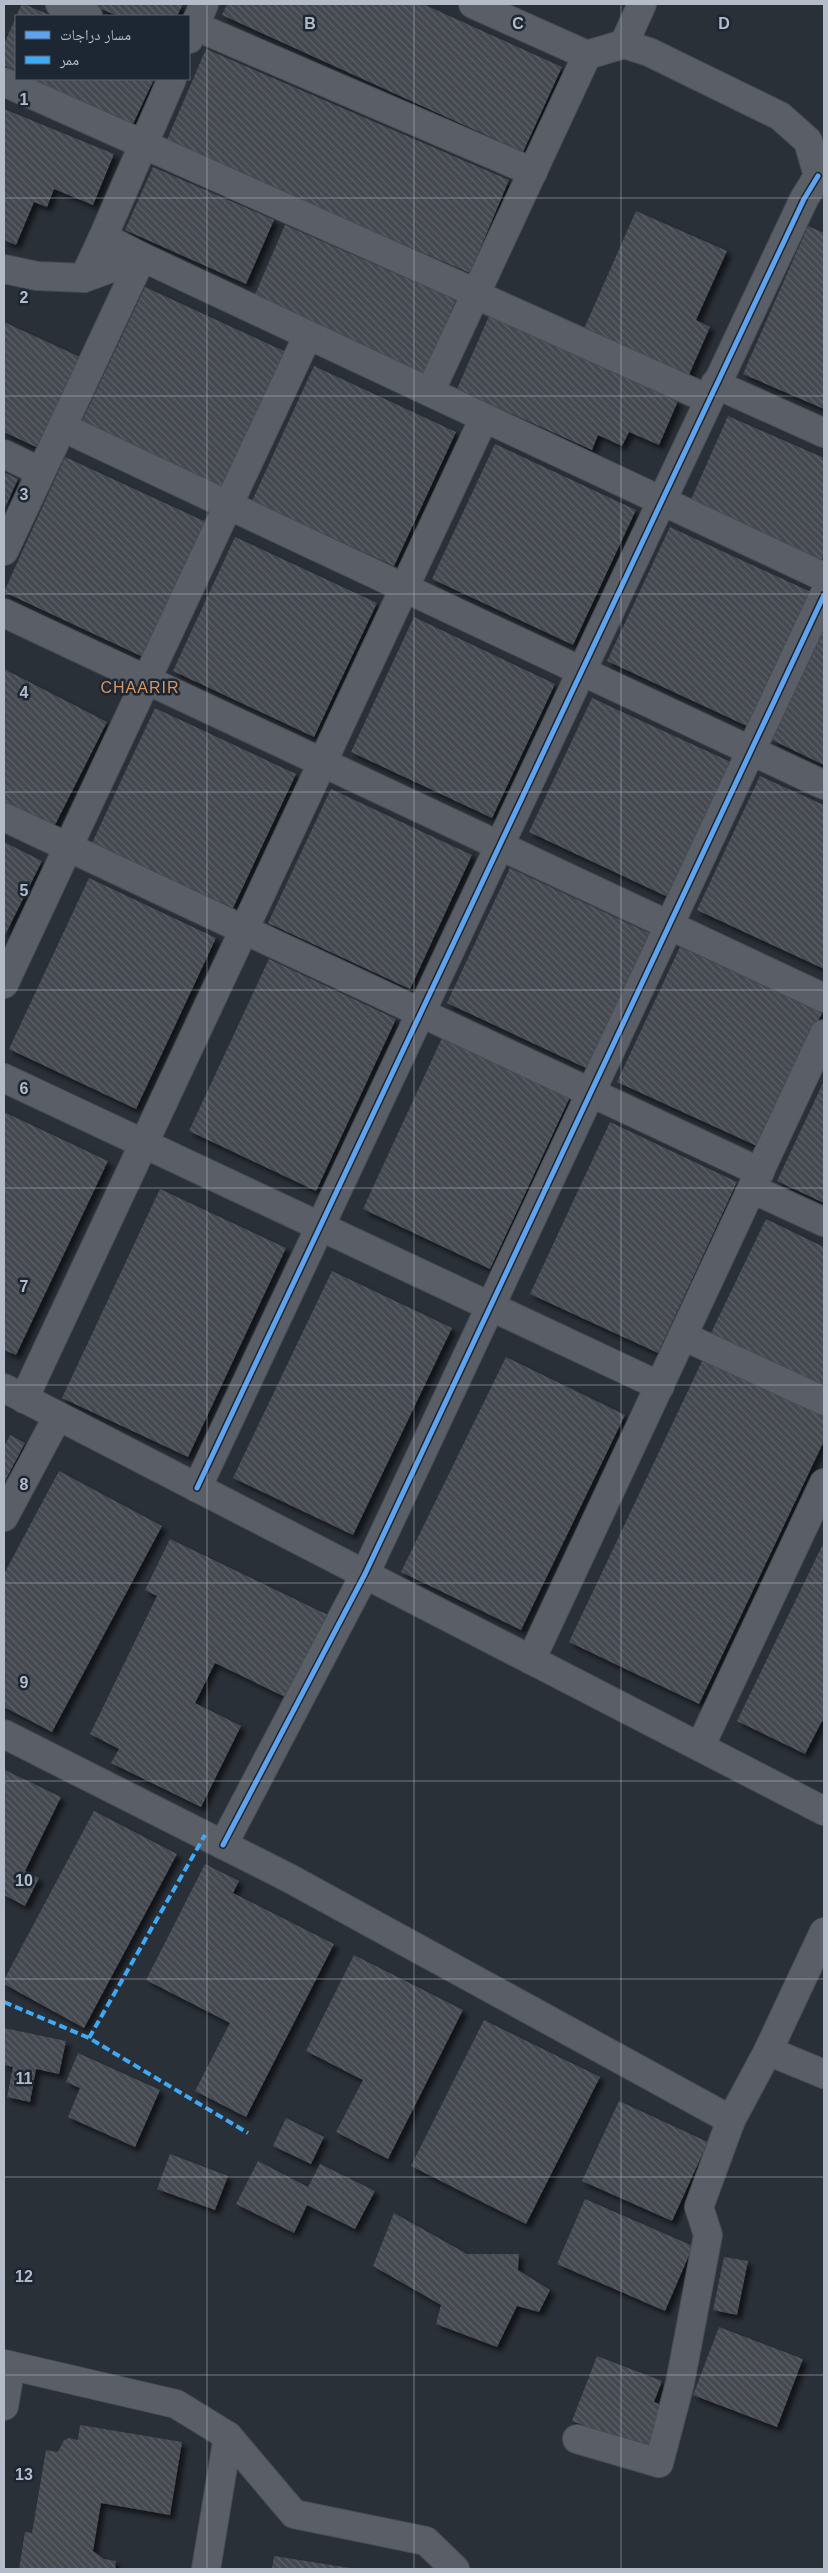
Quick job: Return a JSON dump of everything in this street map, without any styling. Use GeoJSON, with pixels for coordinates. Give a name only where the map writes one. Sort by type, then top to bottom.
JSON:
{"type":"FeatureCollection","features":[{"type":"Feature","properties":{"kind":"street"},"geometry":{"type":"LineString","coordinates":[[60,4],[86,15]]}},
{"type":"Feature","properties":{"kind":"street"},"geometry":{"type":"LineString","coordinates":[[198,1488],[711,392],[804,200],[821,178],[808,141],[780,116],[649,52],[624,44],[588,55],[473,4]]}},
{"type":"Feature","properties":{"kind":"street"},"geometry":{"type":"LineString","coordinates":[[624,44],[642,4]]}},
{"type":"Feature","properties":{"kind":"street"},"geometry":{"type":"LineString","coordinates":[[196,23],[533,172]]}},
{"type":"Feature","properties":{"kind":"street"},"geometry":{"type":"LineString","coordinates":[[430,392],[588,55]]}},
{"type":"Feature","properties":{"kind":"street"},"geometry":{"type":"LineString","coordinates":[[84,278],[172,80]]}},
{"type":"Feature","properties":{"kind":"street"},"geometry":{"type":"LineString","coordinates":[[4,82],[142,146],[476,293],[483,298],[711,392],[824,433]]}},
{"type":"Feature","properties":{"kind":"street"},"geometry":{"type":"LineString","coordinates":[[103,237],[824,577]]}},
{"type":"Feature","properties":{"kind":"street"},"geometry":{"type":"LineString","coordinates":[[4,268],[37,276],[84,278],[142,257]]}},
{"type":"Feature","properties":{"kind":"street"},"geometry":{"type":"LineString","coordinates":[[4,551],[142,257]]}},
{"type":"Feature","properties":{"kind":"street"},"geometry":{"type":"LineString","coordinates":[[122,297],[176,273]]}},
{"type":"Feature","properties":{"kind":"street"},"geometry":{"type":"LineString","coordinates":[[84,278],[122,297]]}},
{"type":"Feature","properties":{"kind":"street"},"geometry":{"type":"LineString","coordinates":[[4,984],[10,952],[68,848],[308,335]]}},
{"type":"Feature","properties":{"kind":"street"},"geometry":{"type":"LineString","coordinates":[[484,418],[143,1144],[14,1393],[824,1811]]}},
{"type":"Feature","properties":{"kind":"street"},"geometry":{"type":"LineString","coordinates":[[62,427],[824,785]]}},
{"type":"Feature","properties":{"kind":"street"},"geometry":{"type":"LineString","coordinates":[[4,454],[41,472]]}},
{"type":"Feature","properties":{"kind":"street"},"geometry":{"type":"LineString","coordinates":[[223,1845],[365,1574],[824,595]]}},
{"type":"Feature","properties":{"kind":"street"},"geometry":{"type":"LineString","coordinates":[[4,613],[824,998]]}},
{"type":"Feature","properties":{"kind":"street"},"geometry":{"type":"LineString","coordinates":[[4,817],[591,1093],[756,1180],[824,1222]]}},
{"type":"Feature","properties":{"kind":"street"},"geometry":{"type":"LineString","coordinates":[[531,1660],[824,1034]]}},
{"type":"Feature","properties":{"kind":"street"},"geometry":{"type":"LineString","coordinates":[[4,1078],[660,1386]]}},
{"type":"Feature","properties":{"kind":"street"},"geometry":{"type":"LineString","coordinates":[[683,1336],[824,1401]]}},
{"type":"Feature","properties":{"kind":"street"},"geometry":{"type":"LineString","coordinates":[[4,1517],[58,1416]]}},
{"type":"Feature","properties":{"kind":"street"},"geometry":{"type":"LineString","coordinates":[[700,1747],[824,1483]]}},
{"type":"Feature","properties":{"kind":"street"},"geometry":{"type":"LineString","coordinates":[[4,1734],[289,1878],[731,2120]]}},
{"type":"Feature","properties":{"kind":"street"},"geometry":{"type":"LineString","coordinates":[[577,2439],[659,2463],[680,2383],[708,2236],[699,2207],[731,2120],[768,2051],[824,1932]]}},
{"type":"Feature","properties":{"kind":"street"},"geometry":{"type":"LineString","coordinates":[[768,2051],[824,2074]]}},
{"type":"Feature","properties":{"kind":"street"},"geometry":{"type":"LineString","coordinates":[[4,2406],[7,2365],[176,2404],[228,2436],[294,2514],[426,2541],[455,2569]]}},
{"type":"Feature","properties":{"kind":"street"},"geometry":{"type":"LineString","coordinates":[[206,2569],[228,2436]]}},
{"type":"Feature","properties":{"kind":"building"},"geometry":{"type":"Polygon","coordinates":[[[22,4],[24,4],[50,15],[16,15],[22,4]]]}},
{"type":"Feature","properties":{"kind":"building"},"geometry":{"type":"Polygon","coordinates":[[[89,4],[183,4],[178,15],[116,15],[89,4]]]}},
{"type":"Feature","properties":{"kind":"building"},"geometry":{"type":"Polygon","coordinates":[[[227,4],[423,4],[562,67],[523,152],[222,15],[227,4]]]}},
{"type":"Feature","properties":{"kind":"building"},"geometry":{"type":"Polygon","coordinates":[[[15,19],[15,70],[4,65],[4,44],[15,19]]]}},
{"type":"Feature","properties":{"kind":"building"},"geometry":{"type":"Polygon","coordinates":[[[206,49],[509,180],[470,273],[166,142],[206,49]]]}},
{"type":"Feature","properties":{"kind":"building"},"geometry":{"type":"Polygon","coordinates":[[[35,80],[154,80],[133,124],[35,80]]]}},
{"type":"Feature","properties":{"kind":"building"},"geometry":{"type":"Polygon","coordinates":[[[4,109],[114,154],[93,205],[54,189],[47,207],[34,202],[16,245],[4,240],[4,109]]]}},
{"type":"Feature","properties":{"kind":"building"},"geometry":{"type":"Polygon","coordinates":[[[153,167],[274,220],[246,284],[125,230],[153,167]]]}},
{"type":"Feature","properties":{"kind":"building"},"geometry":{"type":"Polygon","coordinates":[[[636,211],[727,251],[696,320],[710,327],[688,377],[583,331],[636,211]]]}},
{"type":"Feature","properties":{"kind":"building"},"geometry":{"type":"Polygon","coordinates":[[[285,225],[456,300],[424,374],[253,299],[285,225]]]}},
{"type":"Feature","properties":{"kind":"building"},"geometry":{"type":"Polygon","coordinates":[[[808,226],[824,233],[824,409],[743,374],[808,226]]]}},
{"type":"Feature","properties":{"kind":"building"},"geometry":{"type":"Polygon","coordinates":[[[145,287],[286,352],[223,487],[82,421],[145,287]]]}},
{"type":"Feature","properties":{"kind":"building"},"geometry":{"type":"Polygon","coordinates":[[[489,316],[678,401],[659,445],[629,432],[622,446],[598,435],[592,450],[457,389],[489,316]]]}},
{"type":"Feature","properties":{"kind":"building"},"geometry":{"type":"Polygon","coordinates":[[[4,322],[80,357],[38,448],[4,432],[4,322]]]}},
{"type":"Feature","properties":{"kind":"building"},"geometry":{"type":"Polygon","coordinates":[[[314,366],[456,432],[394,566],[252,501],[314,366]]]}},
{"type":"Feature","properties":{"kind":"building"},"geometry":{"type":"Polygon","coordinates":[[[728,416],[824,458],[824,555],[821,562],[689,504],[728,416]]]}},
{"type":"Feature","properties":{"kind":"building"},"geometry":{"type":"Polygon","coordinates":[[[495,444],[636,510],[573,645],[432,579],[495,444]]]}},
{"type":"Feature","properties":{"kind":"building"},"geometry":{"type":"Polygon","coordinates":[[[65,457],[206,522],[143,657],[4,592],[65,457]]]}},
{"type":"Feature","properties":{"kind":"building"},"geometry":{"type":"Polygon","coordinates":[[[4,472],[18,479],[4,510],[4,472]]]}},
{"type":"Feature","properties":{"kind":"building"},"geometry":{"type":"Polygon","coordinates":[[[670,527],[811,592],[749,727],[607,661],[670,527]]]}},
{"type":"Feature","properties":{"kind":"building"},"geometry":{"type":"Polygon","coordinates":[[[235,537],[377,603],[314,737],[173,671],[235,537]]]}},
{"type":"Feature","properties":{"kind":"building"},"geometry":{"type":"Polygon","coordinates":[[[414,617],[555,684],[492,818],[351,752],[414,617]]]}},
{"type":"Feature","properties":{"kind":"building"},"geometry":{"type":"Polygon","coordinates":[[[824,627],[824,765],[772,740],[824,627]]]}},
{"type":"Feature","properties":{"kind":"building"},"geometry":{"type":"Polygon","coordinates":[[[4,669],[107,722],[53,829],[4,804],[4,669]]]}},
{"type":"Feature","properties":{"kind":"building"},"geometry":{"type":"Polygon","coordinates":[[[592,698],[733,763],[670,898],[529,832],[592,698]]]}},
{"type":"Feature","properties":{"kind":"building"},"geometry":{"type":"Polygon","coordinates":[[[155,708],[296,774],[233,908],[92,843],[155,708]]]}},
{"type":"Feature","properties":{"kind":"building"},"geometry":{"type":"Polygon","coordinates":[[[760,776],[824,805],[824,969],[697,910],[760,776]]]}},
{"type":"Feature","properties":{"kind":"building"},"geometry":{"type":"Polygon","coordinates":[[[331,789],[472,855],[410,989],[268,923],[331,789]]]}},
{"type":"Feature","properties":{"kind":"building"},"geometry":{"type":"Polygon","coordinates":[[[4,842],[42,861],[5,935],[4,935],[4,842]]]}},
{"type":"Feature","properties":{"kind":"building"},"geometry":{"type":"Polygon","coordinates":[[[510,868],[651,934],[588,1069],[447,1003],[510,868]]]}},
{"type":"Feature","properties":{"kind":"building"},"geometry":{"type":"Polygon","coordinates":[[[89,878],[216,938],[136,1109],[9,1049],[89,878]]]}},
{"type":"Feature","properties":{"kind":"building"},"geometry":{"type":"Polygon","coordinates":[[[680,947],[822,1013],[759,1147],[617,1082],[680,947]]]}},
{"type":"Feature","properties":{"kind":"building"},"geometry":{"type":"Polygon","coordinates":[[[269,959],[396,1019],[316,1191],[189,1131],[269,959]]]}},
{"type":"Feature","properties":{"kind":"building"},"geometry":{"type":"Polygon","coordinates":[[[442,1038],[570,1097],[490,1269],[363,1209],[442,1038]]]}},
{"type":"Feature","properties":{"kind":"building"},"geometry":{"type":"Polygon","coordinates":[[[824,1081],[824,1203],[777,1181],[824,1081]]]}},
{"type":"Feature","properties":{"kind":"building"},"geometry":{"type":"Polygon","coordinates":[[[4,1112],[108,1161],[16,1355],[4,1350],[4,1112]]]}},
{"type":"Feature","properties":{"kind":"building"},"geometry":{"type":"Polygon","coordinates":[[[610,1122],[737,1182],[658,1353],[530,1294],[610,1122]]]}},
{"type":"Feature","properties":{"kind":"building"},"geometry":{"type":"Polygon","coordinates":[[[160,1189],[286,1248],[188,1457],[62,1398],[160,1189]]]}},
{"type":"Feature","properties":{"kind":"building"},"geometry":{"type":"Polygon","coordinates":[[[766,1219],[824,1247],[824,1387],[711,1333],[766,1219]]]}},
{"type":"Feature","properties":{"kind":"building"},"geometry":{"type":"Polygon","coordinates":[[[332,1271],[452,1328],[353,1535],[233,1478],[332,1271]]]}},
{"type":"Feature","properties":{"kind":"building"},"geometry":{"type":"Polygon","coordinates":[[[506,1357],[625,1415],[521,1630],[401,1572],[506,1357]]]}},
{"type":"Feature","properties":{"kind":"building"},"geometry":{"type":"Polygon","coordinates":[[[704,1357],[824,1414],[824,1441],[699,1704],[569,1642],[704,1357]]]}},
{"type":"Feature","properties":{"kind":"building"},"geometry":{"type":"Polygon","coordinates":[[[10,1435],[25,1443],[4,1483],[4,1447],[10,1435]]]}},
{"type":"Feature","properties":{"kind":"building"},"geometry":{"type":"Polygon","coordinates":[[[59,1471],[162,1526],[52,1732],[4,1707],[4,1574],[59,1471]]]}},
{"type":"Feature","properties":{"kind":"building"},"geometry":{"type":"Polygon","coordinates":[[[170,1539],[328,1615],[287,1698],[215,1663],[195,1703],[241,1726],[201,1807],[111,1763],[119,1749],[90,1734],[157,1596],[145,1590],[170,1539]]]}},
{"type":"Feature","properties":{"kind":"building"},"geometry":{"type":"Polygon","coordinates":[[[824,1542],[824,1722],[822,1721],[805,1754],[737,1721],[824,1542]]]}},
{"type":"Feature","properties":{"kind":"building"},"geometry":{"type":"Polygon","coordinates":[[[5,1770],[61,1797],[25,1871],[39,1878],[25,1906],[4,1895],[5,1770]]]}},
{"type":"Feature","properties":{"kind":"building"},"geometry":{"type":"Polygon","coordinates":[[[94,1811],[177,1854],[84,2028],[4,1984],[4,1980],[94,1811]]]}},
{"type":"Feature","properties":{"kind":"building"},"geometry":{"type":"Polygon","coordinates":[[[205,1864],[239,1881],[233,1893],[334,1944],[246,2117],[195,2091],[230,2023],[146,1980],[205,1864]]]}},
{"type":"Feature","properties":{"kind":"building"},"geometry":{"type":"Polygon","coordinates":[[[354,1955],[463,2010],[388,2159],[336,2132],[363,2080],[306,2051],[354,1955]]]}},
{"type":"Feature","properties":{"kind":"building"},"geometry":{"type":"Polygon","coordinates":[[[484,2020],[600,2077],[526,2224],[411,2166],[484,2020]]]}},
{"type":"Feature","properties":{"kind":"building"},"geometry":{"type":"Polygon","coordinates":[[[4,2028],[66,2041],[59,2074],[36,2069],[30,2102],[7,2097],[13,2067],[4,2065],[4,2028]]]}},
{"type":"Feature","properties":{"kind":"building"},"geometry":{"type":"Polygon","coordinates":[[[78,2053],[160,2090],[135,2147],[68,2117],[80,2088],[66,2082],[78,2053]]]}},
{"type":"Feature","properties":{"kind":"building"},"geometry":{"type":"Polygon","coordinates":[[[619,2101],[708,2142],[672,2221],[582,2181],[619,2101]]]}},
{"type":"Feature","properties":{"kind":"building"},"geometry":{"type":"Polygon","coordinates":[[[286,2118],[324,2137],[311,2164],[273,2146],[286,2118]]]}},
{"type":"Feature","properties":{"kind":"building"},"geometry":{"type":"Polygon","coordinates":[[[170,2154],[228,2176],[215,2210],[157,2189],[170,2154]]]}},
{"type":"Feature","properties":{"kind":"building"},"geometry":{"type":"Polygon","coordinates":[[[258,2161],[308,2187],[320,2164],[375,2191],[355,2229],[307,2205],[294,2233],[236,2204],[258,2161]]]}},
{"type":"Feature","properties":{"kind":"building"},"geometry":{"type":"Polygon","coordinates":[[[585,2199],[693,2246],[665,2311],[557,2264],[585,2199]]]}},
{"type":"Feature","properties":{"kind":"building"},"geometry":{"type":"Polygon","coordinates":[[[394,2213],[467,2254],[519,2254],[518,2270],[550,2290],[539,2312],[517,2306],[497,2347],[436,2324],[441,2305],[373,2266],[394,2213]]]}},
{"type":"Feature","properties":{"kind":"building"},"geometry":{"type":"Polygon","coordinates":[[[724,2257],[748,2261],[737,2315],[713,2310],[724,2257]]]}},
{"type":"Feature","properties":{"kind":"building"},"geometry":{"type":"Polygon","coordinates":[[[719,2327],[803,2359],[777,2427],[693,2395],[719,2327]]]}},
{"type":"Feature","properties":{"kind":"building"},"geometry":{"type":"Polygon","coordinates":[[[597,2356],[662,2381],[654,2402],[664,2406],[648,2450],[572,2421],[597,2356]]]}},
{"type":"Feature","properties":{"kind":"building"},"geometry":{"type":"Polygon","coordinates":[[[80,2425],[182,2442],[170,2515],[101,2503],[93,2551],[104,2559],[116,2561],[115,2569],[19,2569],[25,2532],[32,2533],[46,2450],[58,2452],[64,2440],[69,2438],[78,2440],[80,2425]]]}},
{"type":"Feature","properties":{"kind":"building"},"geometry":{"type":"Polygon","coordinates":[[[274,2556],[350,2568],[350,2569],[272,2569],[274,2556]]]}},
{"type":"Feature","properties":{"kind":"marked path"},"geometry":{"type":"LineString","coordinates":[[89,2038],[205,1835]]}},
{"type":"Feature","properties":{"kind":"marked path"},"geometry":{"type":"LineString","coordinates":[[4,2002],[89,2038],[248,2133]]}},
{"type":"Feature","properties":{"kind":"cycle path"},"geometry":{"type":"LineString","coordinates":[[197,1488],[804,199],[818,176]]}},
{"type":"Feature","properties":{"kind":"cycle path"},"geometry":{"type":"LineString","coordinates":[[223,1845],[365,1574],[824,595]]}},
{"type":"Feature","properties":{"kind":"district","name":"CHAARIR"},"geometry":{"type":"Point","coordinates":[140,687]}}]}
